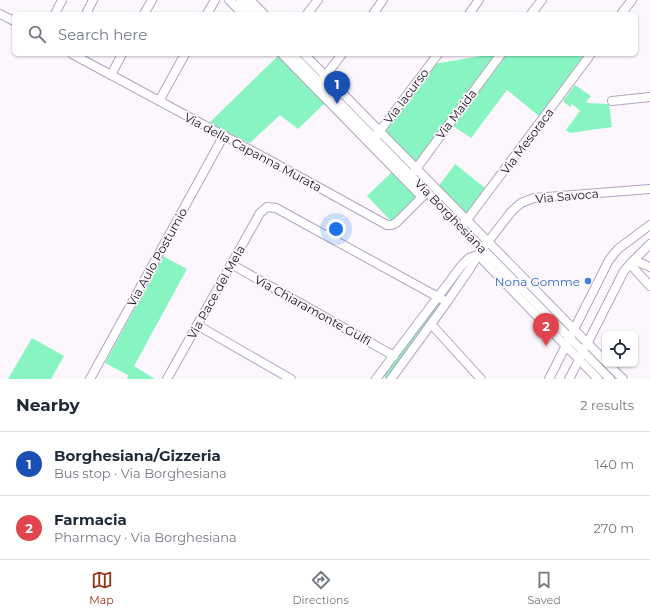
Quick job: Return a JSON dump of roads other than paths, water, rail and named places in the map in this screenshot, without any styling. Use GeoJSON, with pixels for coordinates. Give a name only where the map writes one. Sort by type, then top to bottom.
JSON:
{"type":"FeatureCollection","features":[{"type":"Feature","properties":{"kind":"street"},"geometry":{"type":"LineString","coordinates":[[56,12],[62,0]]}},
{"type":"Feature","properties":{"kind":"street"},"geometry":{"type":"LineString","coordinates":[[87,12],[93,0]]}},
{"type":"Feature","properties":{"kind":"street"},"geometry":{"type":"LineString","coordinates":[[145,12],[152,0]]}},
{"type":"Feature","properties":{"kind":"street"},"geometry":{"type":"LineString","coordinates":[[208,12],[215,0]]}},
{"type":"Feature","properties":{"kind":"street"},"geometry":{"type":"LineString","coordinates":[[229,0],[241,12]]}},
{"type":"Feature","properties":{"kind":"street"},"geometry":{"type":"LineString","coordinates":[[241,0],[252,12]]}},
{"type":"Feature","properties":{"kind":"street"},"geometry":{"type":"LineString","coordinates":[[250,0],[262,12]]}},
{"type":"Feature","properties":{"kind":"street"},"geometry":{"type":"LineString","coordinates":[[309,12],[318,0]]}},
{"type":"Feature","properties":{"kind":"street"},"geometry":{"type":"LineString","coordinates":[[374,12],[383,0]]}},
{"type":"Feature","properties":{"kind":"street"},"geometry":{"type":"LineString","coordinates":[[470,12],[479,0]]}},
{"type":"Feature","properties":{"kind":"street"},"geometry":{"type":"LineString","coordinates":[[533,12],[542,0]]}},
{"type":"Feature","properties":{"kind":"street"},"geometry":{"type":"LineString","coordinates":[[623,12],[632,0]]}},
{"type":"Feature","properties":{"kind":"street"},"geometry":{"type":"LineString","coordinates":[[0,14],[12,20]]}},
{"type":"Feature","properties":{"kind":"street","name":"Via della Capanna Murata"},"geometry":{"type":"LineString","coordinates":[[76,56],[387,224],[391,225],[396,223],[425,194]]}},
{"type":"Feature","properties":{"kind":"street"},"geometry":{"type":"LineString","coordinates":[[111,75],[121,56]]}},
{"type":"Feature","properties":{"kind":"street"},"geometry":{"type":"LineString","coordinates":[[159,101],[184,56]]}},
{"type":"Feature","properties":{"kind":"street","name":"Via Borghesiana"},"geometry":{"type":"LineString","coordinates":[[284,56],[425,194],[464,224]]}},
{"type":"Feature","properties":{"kind":"street","name":"Via Borghesiana"},"geometry":{"type":"LineString","coordinates":[[294,56],[323,79]]}},
{"type":"Feature","properties":{"kind":"street","name":"Via Borghesiana"},"geometry":{"type":"LineString","coordinates":[[306,56],[323,79],[464,224],[565,346],[598,379]]}},
{"type":"Feature","properties":{"kind":"street"},"geometry":{"type":"LineString","coordinates":[[323,79],[340,56]]}},
{"type":"Feature","properties":{"kind":"street","name":"Via Iacurso"},"geometry":{"type":"LineString","coordinates":[[377,135],[436,56]]}},
{"type":"Feature","properties":{"kind":"street","name":"Via Maida"},"geometry":{"type":"LineString","coordinates":[[413,172],[500,56]]}},
{"type":"Feature","properties":{"kind":"street","name":"Via Mesoraca"},"geometry":{"type":"LineString","coordinates":[[464,224],[590,56]]}},
{"type":"Feature","properties":{"kind":"street"},"geometry":{"type":"LineString","coordinates":[[612,101],[647,98],[650,89]]}},
{"type":"Feature","properties":{"kind":"street","name":"Via Aulo Postumio"},"geometry":{"type":"LineString","coordinates":[[90,379],[224,136]]}},
{"type":"Feature","properties":{"kind":"street","name":"Via Borghesiana"},"geometry":{"type":"LineString","coordinates":[[413,172],[425,194]]}},
{"type":"Feature","properties":{"kind":"street","name":"Via Savoca"},"geometry":{"type":"LineString","coordinates":[[391,379],[447,302],[483,248],[513,209],[526,200],[538,198],[650,189]]}},
{"type":"Feature","properties":{"kind":"street","name":"Via Pace del Mela"},"geometry":{"type":"LineString","coordinates":[[167,379],[260,212],[267,207],[275,208],[438,296]]}},
{"type":"Feature","properties":{"kind":"street"},"geometry":{"type":"LineString","coordinates":[[549,379],[608,260],[621,247],[650,226]]}},
{"type":"Feature","properties":{"kind":"street"},"geometry":{"type":"LineString","coordinates":[[569,379],[615,288],[632,262],[650,244]]}},
{"type":"Feature","properties":{"kind":"street"},"geometry":{"type":"LineString","coordinates":[[378,378],[463,263],[483,248]]}},
{"type":"Feature","properties":{"kind":"street","name":"Via Borghesiana"},"geometry":{"type":"LineString","coordinates":[[483,248],[573,329],[602,358]]}},
{"type":"Feature","properties":{"kind":"street","name":"Via Borghesiana"},"geometry":{"type":"LineString","coordinates":[[483,248],[610,379]]}},
{"type":"Feature","properties":{"kind":"street"},"geometry":{"type":"LineString","coordinates":[[632,262],[650,267]]}},
{"type":"Feature","properties":{"kind":"street"},"geometry":{"type":"LineString","coordinates":[[632,262],[650,286]]}},
{"type":"Feature","properties":{"kind":"street","name":"Via Chiaramonte Gulfi"},"geometry":{"type":"LineString","coordinates":[[231,264],[394,356]]}},
{"type":"Feature","properties":{"kind":"street"},"geometry":{"type":"LineString","coordinates":[[438,296],[447,302]]}},
{"type":"Feature","properties":{"kind":"street"},"geometry":{"type":"LineString","coordinates":[[431,324],[481,379]]}},
{"type":"Feature","properties":{"kind":"street"},"geometry":{"type":"LineString","coordinates":[[198,325],[291,379]]}},
{"type":"Feature","properties":{"kind":"street"},"geometry":{"type":"LineString","coordinates":[[611,367],[623,379]]}},
{"type":"Feature","properties":{"kind":"place","name":"Borghesiana/Gizzeria"},"geometry":{"type":"Point","coordinates":[337,104]}},
{"type":"Feature","properties":{"kind":"place","name":"Nona Gomme"},"geometry":{"type":"Point","coordinates":[588,281]}},
{"type":"Feature","properties":{"kind":"place","name":"Farmacia"},"geometry":{"type":"Point","coordinates":[546,346]}}]}
